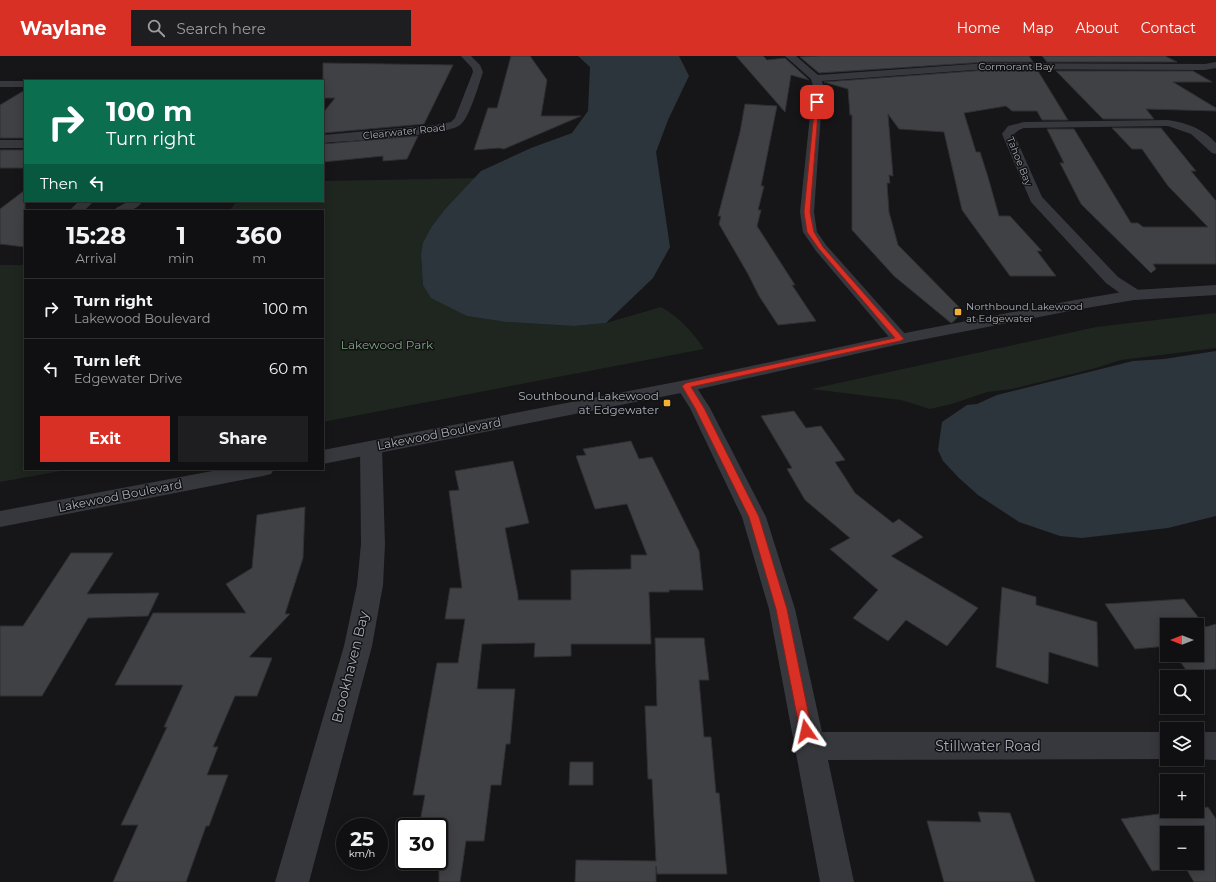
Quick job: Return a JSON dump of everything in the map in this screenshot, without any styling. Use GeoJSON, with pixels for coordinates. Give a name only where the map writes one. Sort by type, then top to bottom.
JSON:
{"type":"FeatureCollection","features":[{"type":"Feature","properties":{"kind":"street","name":"Clearwater Road"},"geometry":{"type":"LineString","coordinates":[[324,139],[435,129],[455,124],[460,119],[478,72],[477,67],[466,56]]}},
{"type":"Feature","properties":{"kind":"street"},"geometry":{"type":"LineString","coordinates":[[790,56],[816,78],[818,86],[807,212],[810,232],[821,248],[900,339]]}},
{"type":"Feature","properties":{"kind":"street"},"geometry":{"type":"LineString","coordinates":[[1057,56],[1072,66]]}},
{"type":"Feature","properties":{"kind":"street"},"geometry":{"type":"LineString","coordinates":[[1206,56],[1216,62]]}},
{"type":"Feature","properties":{"kind":"street","name":"Cormorant Bay"},"geometry":{"type":"LineString","coordinates":[[816,78],[966,67],[1205,67],[1216,65]]}},
{"type":"Feature","properties":{"kind":"street"},"geometry":{"type":"LineString","coordinates":[[0,84],[24,84]]}},
{"type":"Feature","properties":{"kind":"street","name":"Tahoe Bay"},"geometry":{"type":"LineString","coordinates":[[1134,295],[1112,280],[1036,199],[1008,134],[1010,130],[1024,125],[1168,123],[1197,131],[1205,137],[1216,150]]}},
{"type":"Feature","properties":{"kind":"street"},"geometry":{"type":"LineString","coordinates":[[0,144],[24,144]]}},
{"type":"Feature","properties":{"kind":"street"},"geometry":{"type":"LineString","coordinates":[[78,210],[87,202]]}},
{"type":"Feature","properties":{"kind":"street"},"geometry":{"type":"LineString","coordinates":[[123,210],[134,205],[136,202]]}},
{"type":"Feature","properties":{"kind":"street","name":"Lakewood Boulevard"},"geometry":{"type":"LineString","coordinates":[[324,457],[686,386],[900,339],[1134,295],[1216,290]]}},
{"type":"Feature","properties":{"kind":"street"},"geometry":{"type":"LineString","coordinates":[[686,386],[700,408],[754,517],[782,609],[836,882]]}},
{"type":"Feature","properties":{"kind":"street","name":"Brookhaven Bay"},"geometry":{"type":"LineString","coordinates":[[292,882],[358,646],[370,585],[373,544],[373,474],[371,448]]}},
{"type":"Feature","properties":{"kind":"street","name":"Lakewood Boulevard"},"geometry":{"type":"LineString","coordinates":[[0,519],[258,470]]}},
{"type":"Feature","properties":{"kind":"street","name":"Stillwater Road"},"geometry":{"type":"LineString","coordinates":[[809,746],[1160,746]]}},
{"type":"Feature","properties":{"kind":"street"},"geometry":{"type":"LineString","coordinates":[[1204,746],[1216,746]]}},
{"type":"Feature","properties":{"kind":"green space","name":"Lakewood Park"},"geometry":{"type":"Polygon","coordinates":[[[480,178],[463,190],[445,209],[432,226],[421,255],[423,285],[467,316],[506,322],[574,326],[606,323],[661,307],[674,315],[685,325],[704,349],[324,422],[324,210],[230,210],[236,202],[324,202],[324,181],[480,178]]]}},
{"type":"Feature","properties":{"kind":"green space"},"geometry":{"type":"Polygon","coordinates":[[[0,265],[24,265],[24,470],[66,470],[0,482],[0,265]]]}},
{"type":"Feature","properties":{"kind":"green space"},"geometry":{"type":"Polygon","coordinates":[[[1216,313],[1216,348],[1121,360],[1096,368],[1012,389],[987,392],[952,404],[930,409],[901,400],[811,389],[1096,327],[1216,313]]]}},
{"type":"Feature","properties":{"kind":"shaded area"},"geometry":{"type":"Polygon","coordinates":[[[578,56],[679,56],[689,76],[668,120],[656,152],[670,247],[653,278],[606,323],[574,326],[506,322],[467,316],[431,298],[423,285],[421,255],[423,243],[432,226],[445,209],[481,171],[531,148],[572,133],[588,111],[590,67],[578,56]]]}},
{"type":"Feature","properties":{"kind":"shaded area"},"geometry":{"type":"Polygon","coordinates":[[[1216,351],[1216,516],[1168,528],[1082,538],[1060,536],[1019,522],[978,495],[943,461],[938,450],[942,422],[967,405],[977,404],[997,395],[1133,361],[1164,359],[1216,351]]]}},
{"type":"Feature","properties":{"kind":"building"},"geometry":{"type":"Polygon","coordinates":[[[511,56],[530,56],[547,80],[541,116],[581,116],[504,149],[474,150],[488,108],[497,108],[511,56]]]}},
{"type":"Feature","properties":{"kind":"building"},"geometry":{"type":"Polygon","coordinates":[[[736,56],[763,56],[767,60],[785,58],[809,80],[791,75],[785,112],[736,56]]]}},
{"type":"Feature","properties":{"kind":"building"},"geometry":{"type":"Polygon","coordinates":[[[1029,56],[1033,62],[987,62],[819,73],[800,57],[1029,56]]]}},
{"type":"Feature","properties":{"kind":"building"},"geometry":{"type":"Polygon","coordinates":[[[1042,56],[1165,56],[1177,62],[1047,62],[1042,56]]]}},
{"type":"Feature","properties":{"kind":"building"},"geometry":{"type":"Polygon","coordinates":[[[323,63],[453,65],[424,124],[324,133],[324,112],[335,98],[324,98],[323,63]]]}},
{"type":"Feature","properties":{"kind":"building"},"geometry":{"type":"Polygon","coordinates":[[[987,70],[1038,71],[1068,120],[1042,120],[1037,111],[1012,111],[1006,106],[964,113],[976,152],[980,152],[999,216],[1010,216],[1042,251],[1037,251],[1056,276],[1010,276],[962,210],[944,132],[899,129],[888,114],[893,176],[889,175],[890,183],[887,183],[889,212],[898,245],[963,311],[951,323],[894,276],[852,230],[852,115],[850,115],[848,89],[824,82],[987,70]]]}},
{"type":"Feature","properties":{"kind":"building"},"geometry":{"type":"Polygon","coordinates":[[[1056,71],[1193,71],[1212,82],[1173,82],[1216,108],[1216,111],[1146,109],[1154,119],[1103,119],[1056,71]]]}},
{"type":"Feature","properties":{"kind":"building"},"geometry":{"type":"Polygon","coordinates":[[[24,91],[24,138],[0,138],[0,105],[24,91]]]}},
{"type":"Feature","properties":{"kind":"building"},"geometry":{"type":"Polygon","coordinates":[[[745,104],[777,106],[761,186],[764,186],[758,210],[761,210],[757,226],[795,285],[792,285],[816,321],[778,325],[759,296],[719,224],[721,216],[718,216],[740,132],[745,104]]]}},
{"type":"Feature","properties":{"kind":"building"},"geometry":{"type":"Polygon","coordinates":[[[1112,128],[1161,128],[1196,171],[1191,171],[1216,201],[1216,264],[1153,264],[1156,269],[1151,273],[1081,204],[1060,163],[1064,163],[1047,129],[1074,129],[1131,223],[1138,223],[1143,227],[1208,227],[1168,186],[1142,149],[1132,149],[1112,128]]]}},
{"type":"Feature","properties":{"kind":"building"},"geometry":{"type":"Polygon","coordinates":[[[418,136],[407,159],[383,161],[383,156],[324,162],[324,144],[418,136]]]}},
{"type":"Feature","properties":{"kind":"building"},"geometry":{"type":"Polygon","coordinates":[[[0,150],[24,150],[24,168],[0,168],[0,150]]]}},
{"type":"Feature","properties":{"kind":"building"},"geometry":{"type":"Polygon","coordinates":[[[24,191],[24,247],[0,244],[0,209],[24,191]]]}},
{"type":"Feature","properties":{"kind":"building"},"geometry":{"type":"Polygon","coordinates":[[[794,411],[806,428],[821,426],[845,460],[835,462],[855,493],[893,523],[899,519],[923,537],[891,556],[978,608],[947,646],[906,620],[888,641],[853,618],[878,590],[830,549],[850,538],[805,500],[787,469],[792,468],[761,416],[794,411]]]}},
{"type":"Feature","properties":{"kind":"building"},"geometry":{"type":"Polygon","coordinates":[[[631,441],[639,459],[652,457],[699,551],[703,590],[669,590],[669,592],[649,592],[651,644],[571,644],[571,656],[534,657],[535,643],[482,644],[477,689],[515,689],[510,744],[506,744],[501,785],[491,785],[484,841],[466,841],[460,882],[439,882],[439,870],[448,870],[448,818],[421,818],[425,795],[413,795],[437,663],[458,663],[465,619],[445,619],[450,588],[462,588],[449,491],[459,490],[455,471],[513,461],[529,523],[505,528],[518,600],[571,600],[571,570],[631,569],[631,555],[647,555],[627,504],[595,509],[576,456],[586,455],[583,449],[631,441]]]}},
{"type":"Feature","properties":{"kind":"building"},"geometry":{"type":"Polygon","coordinates":[[[305,507],[303,558],[285,614],[290,614],[249,657],[272,658],[257,696],[235,696],[213,747],[218,747],[207,775],[228,775],[209,826],[206,826],[186,882],[113,882],[138,825],[121,825],[167,727],[164,727],[183,685],[115,685],[153,613],[246,613],[226,584],[252,568],[257,515],[305,507]]]}},
{"type":"Feature","properties":{"kind":"building"},"geometry":{"type":"Polygon","coordinates":[[[71,553],[113,553],[87,594],[159,593],[148,616],[88,618],[42,696],[0,696],[0,626],[23,626],[71,553]]]}},
{"type":"Feature","properties":{"kind":"building"},"geometry":{"type":"Polygon","coordinates":[[[1002,587],[1036,597],[1036,605],[1097,622],[1098,667],[1049,652],[1048,684],[996,667],[1002,587]]]}},
{"type":"Feature","properties":{"kind":"building"},"geometry":{"type":"Polygon","coordinates":[[[1184,599],[1199,618],[1160,618],[1160,647],[1135,649],[1105,604],[1184,599]]]}},
{"type":"Feature","properties":{"kind":"building"},"geometry":{"type":"Polygon","coordinates":[[[1204,624],[1206,627],[1216,624],[1216,669],[1186,670],[1180,662],[1204,662],[1204,624]]]}},
{"type":"Feature","properties":{"kind":"building"},"geometry":{"type":"Polygon","coordinates":[[[655,638],[704,638],[709,680],[699,680],[704,737],[711,737],[716,793],[719,793],[727,874],[657,874],[656,866],[656,882],[575,882],[576,860],[656,861],[652,779],[648,779],[645,706],[657,706],[655,638]]]}},
{"type":"Feature","properties":{"kind":"building"},"geometry":{"type":"Polygon","coordinates":[[[570,762],[593,762],[593,785],[569,785],[570,762]]]}},
{"type":"Feature","properties":{"kind":"building"},"geometry":{"type":"Polygon","coordinates":[[[1208,807],[1216,819],[1216,882],[1194,882],[1187,870],[1204,870],[1204,826],[1160,826],[1160,870],[1152,871],[1121,819],[1160,814],[1160,818],[1204,818],[1204,808],[1208,807]]]}},
{"type":"Feature","properties":{"kind":"building"},"geometry":{"type":"Polygon","coordinates":[[[978,812],[1010,813],[1035,882],[944,882],[927,821],[981,822],[978,812]]]}},
{"type":"Feature","properties":{"kind":"place","name":"Northbound Lakewood at Edgewater"},"geometry":{"type":"Point","coordinates":[958,312]}},
{"type":"Feature","properties":{"kind":"place","name":"Southbound Lakewood at Edgewater"},"geometry":{"type":"Point","coordinates":[667,403]}},
{"type":"Feature","properties":{"kind":"route"},"geometry":{"type":"LineString","coordinates":[[806,731],[782,609],[754,517],[700,408],[686,386],[900,339],[821,248],[810,232],[807,212],[817,102]]}}]}
